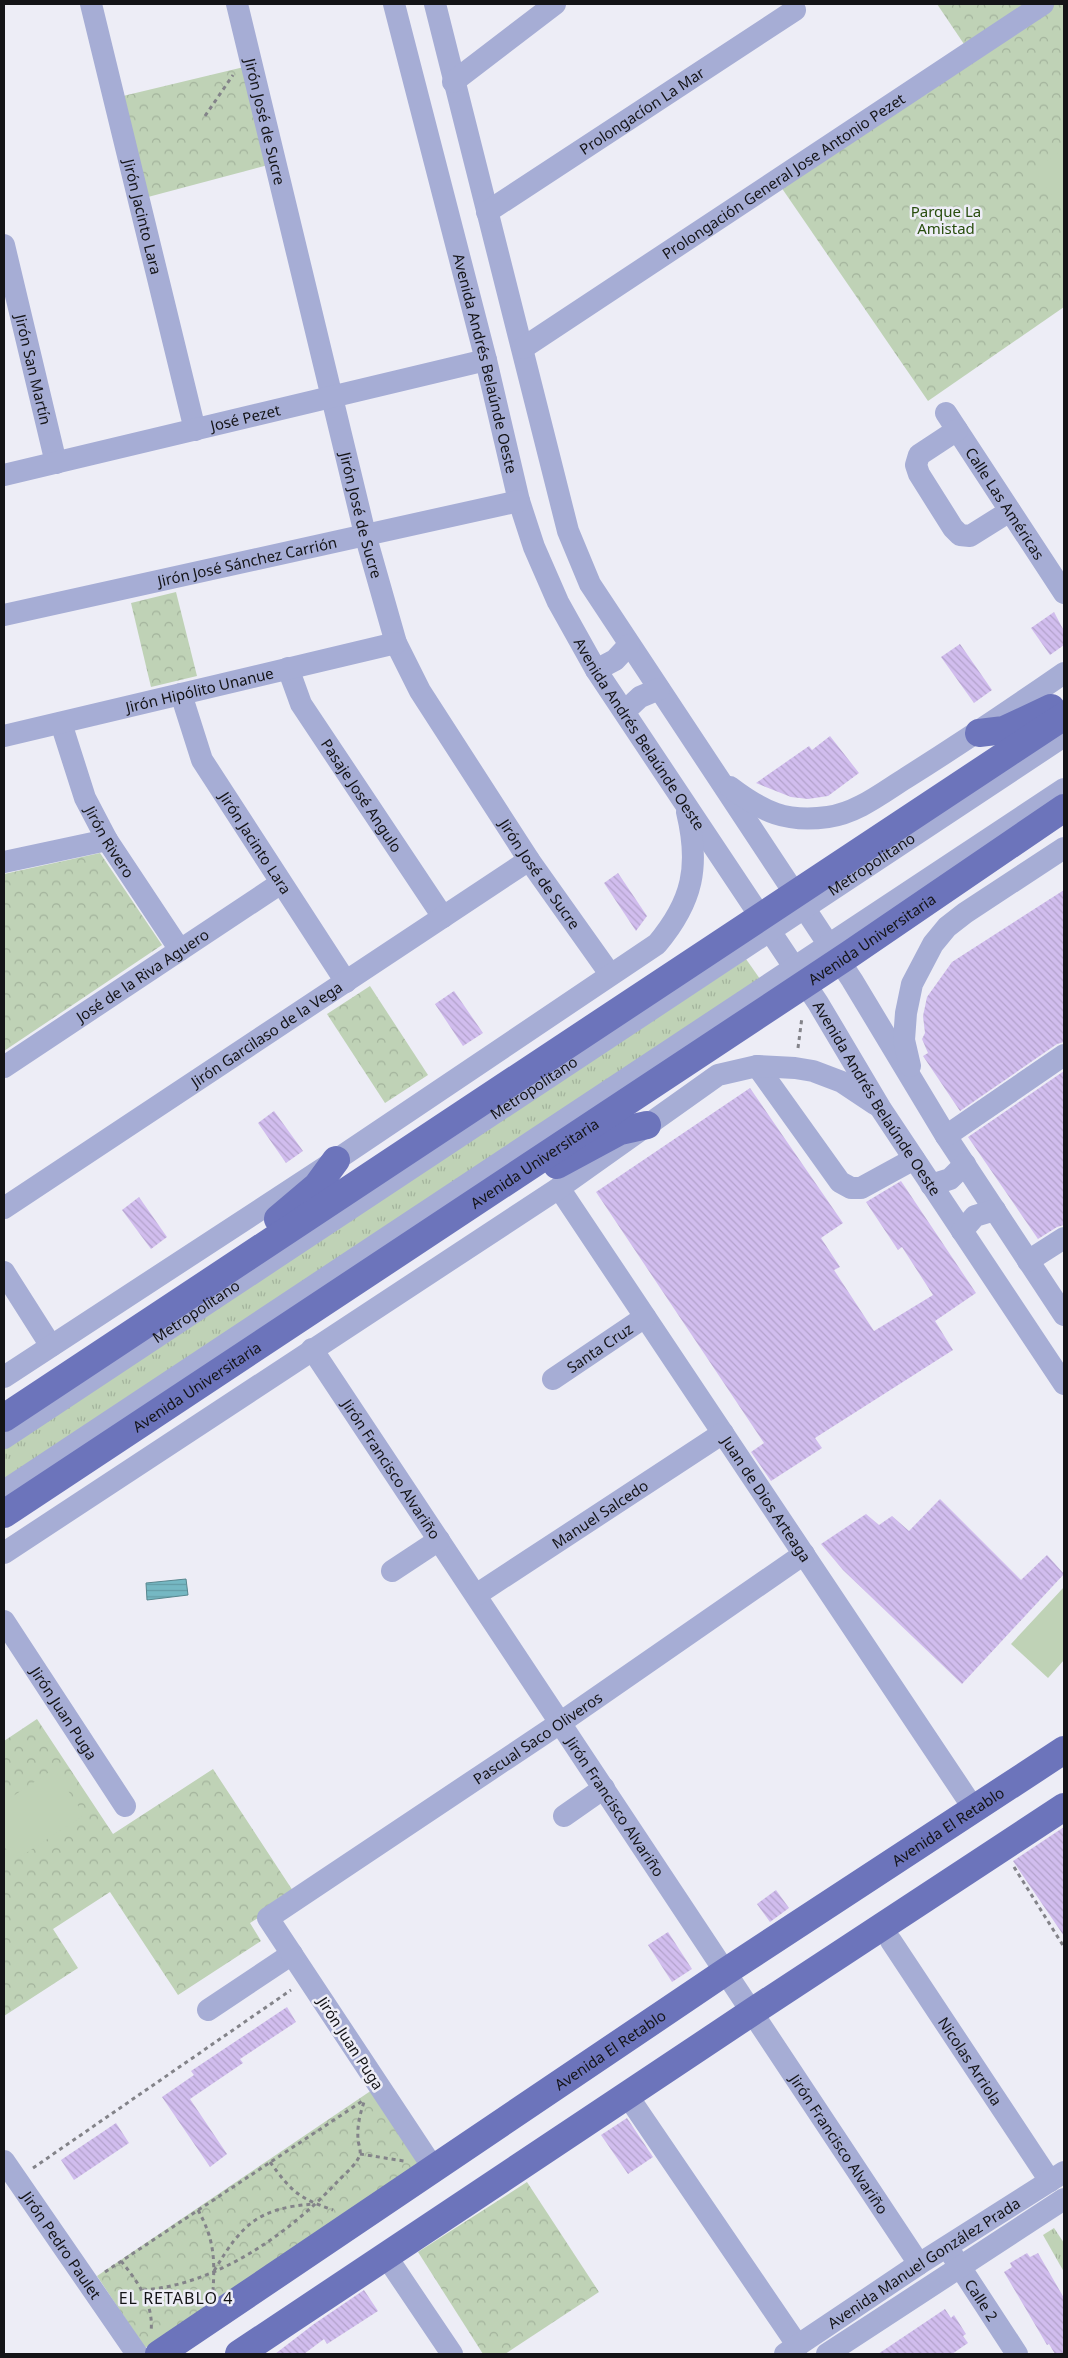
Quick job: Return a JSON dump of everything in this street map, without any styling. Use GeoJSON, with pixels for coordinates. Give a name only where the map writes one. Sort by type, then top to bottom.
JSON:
{"type":"FeatureCollection","features":[{"type":"Feature","properties":{"kind":"main road"},"geometry":{"type":"LineString","coordinates":[[979,732],[1004,730],[1064,702]]}},
{"type":"Feature","properties":{"kind":"main road"},"geometry":{"type":"LineString","coordinates":[[4,1418],[216,1278],[800,901],[1064,716]]}},
{"type":"Feature","properties":{"kind":"main road","name":"Avenida Universitaria"},"geometry":{"type":"LineString","coordinates":[[4,1514],[514,1174],[800,975],[1064,808]]}},
{"type":"Feature","properties":{"kind":"main road"},"geometry":{"type":"LineString","coordinates":[[514,1174],[546,1171],[620,1131],[647,1126]]}},
{"type":"Feature","properties":{"kind":"main road"},"geometry":{"type":"LineString","coordinates":[[216,1278],[226,1262],[317,1186],[336,1160]]}},
{"type":"Feature","properties":{"kind":"main road","name":"Avenida El Retablo"},"geometry":{"type":"LineString","coordinates":[[149,2349],[422,2166],[725,1972],[1064,1750]]}},
{"type":"Feature","properties":{"kind":"main road"},"geometry":{"type":"LineString","coordinates":[[239,2354],[752,2012],[1064,1807]]}},
{"type":"Feature","properties":{"kind":"street","name":"Jirón Jacinto Lara"},"geometry":{"type":"LineString","coordinates":[[91,4],[195,430]]}},
{"type":"Feature","properties":{"kind":"street","name":"Jirón José de Sucre"},"geometry":{"type":"LineString","coordinates":[[237,4],[365,534],[396,643],[420,691],[529,860],[610,974]]}},
{"type":"Feature","properties":{"kind":"street","name":"Avenida Andrés Belaúnde Oeste"},"geometry":{"type":"LineString","coordinates":[[394,4],[486,360],[519,501],[534,547],[558,602],[596,670],[766,923],[800,975],[881,1109],[1064,1384]]}},
{"type":"Feature","properties":{"kind":"street"},"geometry":{"type":"LineString","coordinates":[[435,4],[568,531],[590,584],[834,953],[946,1136],[1064,1315]]}},
{"type":"Feature","properties":{"kind":"street"},"geometry":{"type":"LineString","coordinates":[[454,82],[555,4]]}},
{"type":"Feature","properties":{"kind":"street","name":"Prolongación General Jose Antonio Pezet"},"geometry":{"type":"LineString","coordinates":[[523,348],[1043,4]]}},
{"type":"Feature","properties":{"kind":"street","name":"Prolongacíon La Mar"},"geometry":{"type":"LineString","coordinates":[[487,212],[795,10]]}},
{"type":"Feature","properties":{"kind":"street","name":"Jirón San Martín"},"geometry":{"type":"LineString","coordinates":[[4,245],[12,314],[56,463]]}},
{"type":"Feature","properties":{"kind":"street","name":"José Pezet"},"geometry":{"type":"LineString","coordinates":[[4,475],[486,360]]}},
{"type":"Feature","properties":{"kind":"street","name":"Calle Las Américas"},"geometry":{"type":"LineString","coordinates":[[1010,511],[970,536],[960,535],[953,528],[919,474],[916,465],[919,455],[951,421],[1064,593]]}},
{"type":"Feature","properties":{"kind":"street","name":"Jirón José Sánchez Carrión"},"geometry":{"type":"LineString","coordinates":[[4,615],[519,501]]}},
{"type":"Feature","properties":{"kind":"street","name":"Jirón Hipólito Unanue"},"geometry":{"type":"LineString","coordinates":[[4,736],[396,643]]}},
{"type":"Feature","properties":{"kind":"street"},"geometry":{"type":"LineString","coordinates":[[596,670],[615,660],[629,645]]}},
{"type":"Feature","properties":{"kind":"street","name":"Pasaje José Angulo"},"geometry":{"type":"LineString","coordinates":[[288,668],[301,704],[443,917]]}},
{"type":"Feature","properties":{"kind":"street"},"geometry":{"type":"LineString","coordinates":[[721,781],[750,802],[775,815],[803,818],[830,817],[858,808],[979,732],[1064,673]]}},
{"type":"Feature","properties":{"kind":"street"},"geometry":{"type":"LineString","coordinates":[[625,711],[640,697],[659,689]]}},
{"type":"Feature","properties":{"kind":"street","name":"Jirón Jacinto Lara"},"geometry":{"type":"LineString","coordinates":[[181,694],[202,760],[346,982]]}},
{"type":"Feature","properties":{"kind":"street","name":"Jirón Rivero"},"geometry":{"type":"LineString","coordinates":[[61,723],[85,798],[107,840],[180,950]]}},
{"type":"Feature","properties":{"kind":"street","name":"Metropolitano"},"geometry":{"type":"LineString","coordinates":[[800,901],[1064,736]]}},
{"type":"Feature","properties":{"kind":"street"},"geometry":{"type":"LineString","coordinates":[[834,953],[1064,789]]}},
{"type":"Feature","properties":{"kind":"street"},"geometry":{"type":"LineString","coordinates":[[4,1377],[336,1160],[657,944],[675,923],[685,900],[694,863],[692,834],[685,801]]}},
{"type":"Feature","properties":{"kind":"street"},"geometry":{"type":"LineString","coordinates":[[4,862],[107,840]]}},
{"type":"Feature","properties":{"kind":"street"},"geometry":{"type":"LineString","coordinates":[[914,1084],[904,1040],[906,1013],[912,984],[933,944],[947,927],[964,913],[1064,848]]}},
{"type":"Feature","properties":{"kind":"street","name":"Jirón Garcilaso de la Vega"},"geometry":{"type":"LineString","coordinates":[[4,1208],[529,860]]}},
{"type":"Feature","properties":{"kind":"street","name":"José de la Riva Aguero"},"geometry":{"type":"LineString","coordinates":[[4,1067],[282,883]]}},
{"type":"Feature","properties":{"kind":"street","name":"Metropolitano"},"geometry":{"type":"LineString","coordinates":[[4,1438],[766,923]]}},
{"type":"Feature","properties":{"kind":"street"},"geometry":{"type":"LineString","coordinates":[[4,1491],[800,975]]}},
{"type":"Feature","properties":{"kind":"street"},"geometry":{"type":"LineString","coordinates":[[946,1136],[1064,1056]]}},
{"type":"Feature","properties":{"kind":"street"},"geometry":{"type":"LineString","coordinates":[[4,1552],[312,1348],[559,1188],[718,1074],[757,1066],[813,1071],[842,1082],[881,1109]]}},
{"type":"Feature","properties":{"kind":"street"},"geometry":{"type":"LineString","coordinates":[[757,1066],[840,1182],[851,1188],[861,1188],[914,1159]]}},
{"type":"Feature","properties":{"kind":"street"},"geometry":{"type":"LineString","coordinates":[[931,1185],[950,1179],[965,1164]]}},
{"type":"Feature","properties":{"kind":"street","name":"Juan de Dios Arteaga"},"geometry":{"type":"LineString","coordinates":[[559,1188],[974,1809]]}},
{"type":"Feature","properties":{"kind":"street"},"geometry":{"type":"LineString","coordinates":[[962,1231],[975,1216],[995,1210]]}},
{"type":"Feature","properties":{"kind":"street"},"geometry":{"type":"LineString","coordinates":[[1028,1261],[1064,1238]]}},
{"type":"Feature","properties":{"kind":"street"},"geometry":{"type":"LineString","coordinates":[[4,1272],[51,1346]]}},
{"type":"Feature","properties":{"kind":"street","name":"Santa Cruz"},"geometry":{"type":"LineString","coordinates":[[553,1378],[645,1317]]}},
{"type":"Feature","properties":{"kind":"street","name":"Jirón Francisco Alvariño"},"geometry":{"type":"LineString","coordinates":[[312,1348],[919,2264]]}},
{"type":"Feature","properties":{"kind":"street","name":"Manuel Salcedo"},"geometry":{"type":"LineString","coordinates":[[476,1595],[723,1433]]}},
{"type":"Feature","properties":{"kind":"street"},"geometry":{"type":"LineString","coordinates":[[392,1571],[439,1540]]}},
{"type":"Feature","properties":{"kind":"street","name":"Pascual Saco Oliveros"},"geometry":{"type":"LineString","coordinates":[[268,1918],[560,1723],[804,1554]]}},
{"type":"Feature","properties":{"kind":"street","name":"Jirón Juan Puga"},"geometry":{"type":"LineString","coordinates":[[4,1620],[125,1806]]}},
{"type":"Feature","properties":{"kind":"street"},"geometry":{"type":"LineString","coordinates":[[564,1816],[604,1788]]}},
{"type":"Feature","properties":{"kind":"street","name":"Jirón Juan Puga"},"geometry":{"type":"LineString","coordinates":[[268,1918],[308,1979],[422,2166]]}},
{"type":"Feature","properties":{"kind":"street","name":"Nicolas Arriola"},"geometry":{"type":"LineString","coordinates":[[891,1941],[1057,2177]]}},
{"type":"Feature","properties":{"kind":"street"},"geometry":{"type":"LineString","coordinates":[[208,2010],[292,1954]]}},
{"type":"Feature","properties":{"kind":"street"},"geometry":{"type":"LineString","coordinates":[[627,2095],[792,2350]]}},
{"type":"Feature","properties":{"kind":"street","name":"Jirón Pedro Paulet"},"geometry":{"type":"LineString","coordinates":[[4,2161],[89,2284],[149,2349]]}},
{"type":"Feature","properties":{"kind":"street","name":"Avenida Manuel González Prada"},"geometry":{"type":"LineString","coordinates":[[792,2350],[946,2246],[1057,2177]]}},
{"type":"Feature","properties":{"kind":"street","name":"Avenida Manuel González Prada"},"geometry":{"type":"LineString","coordinates":[[827,2354],[1064,2199]]}},
{"type":"Feature","properties":{"kind":"street","name":"Calle 2"},"geometry":{"type":"LineString","coordinates":[[946,2246],[1018,2354]]}},
{"type":"Feature","properties":{"kind":"street"},"geometry":{"type":"LineString","coordinates":[[386,2256],[452,2354]]}},
{"type":"Feature","properties":{"kind":"path"},"geometry":{"type":"LineString","coordinates":[[205,116],[249,51]]}},
{"type":"Feature","properties":{"kind":"path"},"geometry":{"type":"LineString","coordinates":[[795,1068],[802,1014]]}},
{"type":"Feature","properties":{"kind":"path"},"geometry":{"type":"LineString","coordinates":[[1002,1849],[1064,1946]]}},
{"type":"Feature","properties":{"kind":"path"},"geometry":{"type":"LineString","coordinates":[[17,2179],[308,1979]]}},
{"type":"Feature","properties":{"kind":"path"},"geometry":{"type":"LineString","coordinates":[[89,2284],[366,2098],[358,2122],[360,2154],[354,2163],[315,2204],[272,2237],[214,2271],[185,2283],[163,2289],[143,2290]]}},
{"type":"Feature","properties":{"kind":"path"},"geometry":{"type":"LineString","coordinates":[[360,2154],[422,2166]]}},
{"type":"Feature","properties":{"kind":"path"},"geometry":{"type":"LineString","coordinates":[[270,2162],[295,2193],[315,2204],[342,2214]]}},
{"type":"Feature","properties":{"kind":"path"},"geometry":{"type":"LineString","coordinates":[[214,2271],[238,2233],[253,2221],[271,2211],[287,2206],[315,2204]]}},
{"type":"Feature","properties":{"kind":"path"},"geometry":{"type":"LineString","coordinates":[[198,2210],[208,2228],[214,2248],[212,2300]]}},
{"type":"Feature","properties":{"kind":"path"},"geometry":{"type":"LineString","coordinates":[[121,2261],[143,2290],[151,2322],[149,2349]]}},
{"type":"Feature","properties":{"kind":"green space"},"geometry":{"type":"Polygon","coordinates":[[[937,4],[1037,4],[968,50],[937,4]]]}},
{"type":"Feature","properties":{"kind":"green space","name":"Parque La Amistad"},"geometry":{"type":"Polygon","coordinates":[[[1054,4],[1064,4],[1064,307],[928,401],[781,187],[1054,4]]]}},
{"type":"Feature","properties":{"kind":"green space"},"geometry":{"type":"Polygon","coordinates":[[[244,67],[268,165],[148,197],[123,96],[244,67]]]}},
{"type":"Feature","properties":{"kind":"green space"},"geometry":{"type":"Polygon","coordinates":[[[1064,149],[1064,206],[1061,208],[1034,170],[1064,149]]]}},
{"type":"Feature","properties":{"kind":"green space"},"geometry":{"type":"Polygon","coordinates":[[[176,592],[197,676],[151,687],[131,603],[176,592]]]}},
{"type":"Feature","properties":{"kind":"green space"},"geometry":{"type":"Polygon","coordinates":[[[100,853],[162,945],[4,1051],[4,874],[100,853]]]}},
{"type":"Feature","properties":{"kind":"green space"},"geometry":{"type":"Polygon","coordinates":[[[746,959],[760,979],[4,1481],[4,1449],[746,959]]]}},
{"type":"Feature","properties":{"kind":"green space"},"geometry":{"type":"Polygon","coordinates":[[[370,986],[428,1075],[385,1103],[327,1014],[370,986]]]}},
{"type":"Feature","properties":{"kind":"green space"},"geometry":{"type":"Polygon","coordinates":[[[1064,1587],[1064,1660],[1048,1678],[1011,1644],[1064,1587]]]}},
{"type":"Feature","properties":{"kind":"green space"},"geometry":{"type":"Polygon","coordinates":[[[37,1719],[113,1834],[213,1769],[295,1894],[250,1923],[261,1941],[178,1995],[110,1892],[53,1929],[78,1968],[4,2016],[4,1741],[37,1719]]]}},
{"type":"Feature","properties":{"kind":"green space"},"geometry":{"type":"Polygon","coordinates":[[[54,1769],[84,1815],[14,1861],[4,1846],[4,1802],[54,1769]]]}},
{"type":"Feature","properties":{"kind":"green space"},"geometry":{"type":"Polygon","coordinates":[[[372,2090],[421,2164],[145,2348],[97,2276],[372,2090]]]}},
{"type":"Feature","properties":{"kind":"green space"},"geometry":{"type":"Polygon","coordinates":[[[527,2182],[599,2292],[505,2354],[483,2354],[418,2252],[527,2182]]]}},
{"type":"Feature","properties":{"kind":"green space"},"geometry":{"type":"Polygon","coordinates":[[[1054,2228],[1064,2243],[1064,2272],[1043,2235],[1054,2228]]]}},
{"type":"Feature","properties":{"kind":"water"},"geometry":{"type":"Polygon","coordinates":[[[186,1579],[188,1595],[147,1600],[146,1583],[186,1579]]]}},
{"type":"Feature","properties":{"kind":"building"},"geometry":{"type":"Polygon","coordinates":[[[1054,612],[1064,631],[1064,645],[1050,655],[1031,628],[1054,612]]]}},
{"type":"Feature","properties":{"kind":"building"},"geometry":{"type":"Polygon","coordinates":[[[960,644],[992,690],[974,703],[941,657],[960,644]]]}},
{"type":"Feature","properties":{"kind":"building"},"geometry":{"type":"Polygon","coordinates":[[[830,736],[859,773],[828,796],[808,799],[791,797],[756,783],[809,746],[812,750],[830,736]]]}},
{"type":"Feature","properties":{"kind":"building"},"geometry":{"type":"Polygon","coordinates":[[[618,873],[647,916],[636,931],[604,883],[618,873]]]}},
{"type":"Feature","properties":{"kind":"building"},"geometry":{"type":"Polygon","coordinates":[[[1064,890],[1064,1042],[1057,1044],[960,1111],[923,1056],[928,1053],[922,1039],[925,1033],[923,1016],[927,997],[952,962],[1064,890]]]}},
{"type":"Feature","properties":{"kind":"building"},"geometry":{"type":"Polygon","coordinates":[[[454,991],[483,1033],[463,1046],[435,1004],[454,991]]]}},
{"type":"Feature","properties":{"kind":"building"},"geometry":{"type":"Polygon","coordinates":[[[1064,1071],[1064,1225],[1057,1227],[1038,1239],[968,1137],[1064,1071]]]}},
{"type":"Feature","properties":{"kind":"building"},"geometry":{"type":"Polygon","coordinates":[[[750,1088],[843,1223],[821,1238],[840,1267],[834,1270],[874,1331],[933,1295],[902,1247],[898,1250],[866,1202],[901,1181],[976,1293],[935,1321],[953,1350],[815,1438],[822,1448],[771,1481],[751,1452],[764,1443],[596,1192],[750,1088]]]}},
{"type":"Feature","properties":{"kind":"building"},"geometry":{"type":"Polygon","coordinates":[[[274,1111],[303,1151],[286,1163],[258,1123],[274,1111]]]}},
{"type":"Feature","properties":{"kind":"building"},"geometry":{"type":"Polygon","coordinates":[[[139,1197],[167,1237],[151,1249],[122,1210],[139,1197]]]}},
{"type":"Feature","properties":{"kind":"building"},"geometry":{"type":"Polygon","coordinates":[[[940,1499],[1021,1580],[1047,1555],[1064,1574],[962,1684],[843,1570],[821,1544],[866,1514],[879,1525],[892,1516],[909,1531],[940,1499]]]}},
{"type":"Feature","properties":{"kind":"building"},"geometry":{"type":"Polygon","coordinates":[[[1064,1827],[1064,1936],[1013,1861],[1064,1827]]]}},
{"type":"Feature","properties":{"kind":"building"},"geometry":{"type":"Polygon","coordinates":[[[776,1890],[789,1908],[770,1922],[757,1904],[776,1890]]]}},
{"type":"Feature","properties":{"kind":"building"},"geometry":{"type":"Polygon","coordinates":[[[668,1932],[692,1969],[672,1982],[648,1945],[668,1932]]]}},
{"type":"Feature","properties":{"kind":"building"},"geometry":{"type":"Polygon","coordinates":[[[287,2007],[296,2022],[240,2059],[243,2063],[190,2099],[227,2154],[210,2167],[162,2097],[194,2075],[191,2071],[287,2007]]]}},
{"type":"Feature","properties":{"kind":"building"},"geometry":{"type":"Polygon","coordinates":[[[627,2118],[653,2157],[628,2174],[601,2135],[627,2118]]]}},
{"type":"Feature","properties":{"kind":"building"},"geometry":{"type":"Polygon","coordinates":[[[116,2123],[129,2143],[74,2180],[61,2160],[116,2123]]]}},
{"type":"Feature","properties":{"kind":"building"},"geometry":{"type":"Polygon","coordinates":[[[1027,2253],[1030,2257],[1038,2253],[1064,2298],[1064,2354],[1055,2354],[1049,2344],[1047,2345],[1004,2272],[1012,2267],[1010,2263],[1027,2253]]]}},
{"type":"Feature","properties":{"kind":"building"},"geometry":{"type":"Polygon","coordinates":[[[364,2290],[378,2311],[327,2344],[324,2339],[304,2354],[275,2354],[314,2324],[364,2290]]]}},
{"type":"Feature","properties":{"kind":"building"},"geometry":{"type":"Polygon","coordinates":[[[945,2309],[951,2318],[954,2315],[966,2334],[963,2336],[968,2343],[952,2354],[878,2354],[945,2309]]]}},
{"type":"Feature","properties":{"kind":"district","name":"EL RETABLO 4"},"geometry":{"type":"Point","coordinates":[176,2298]}}]}
